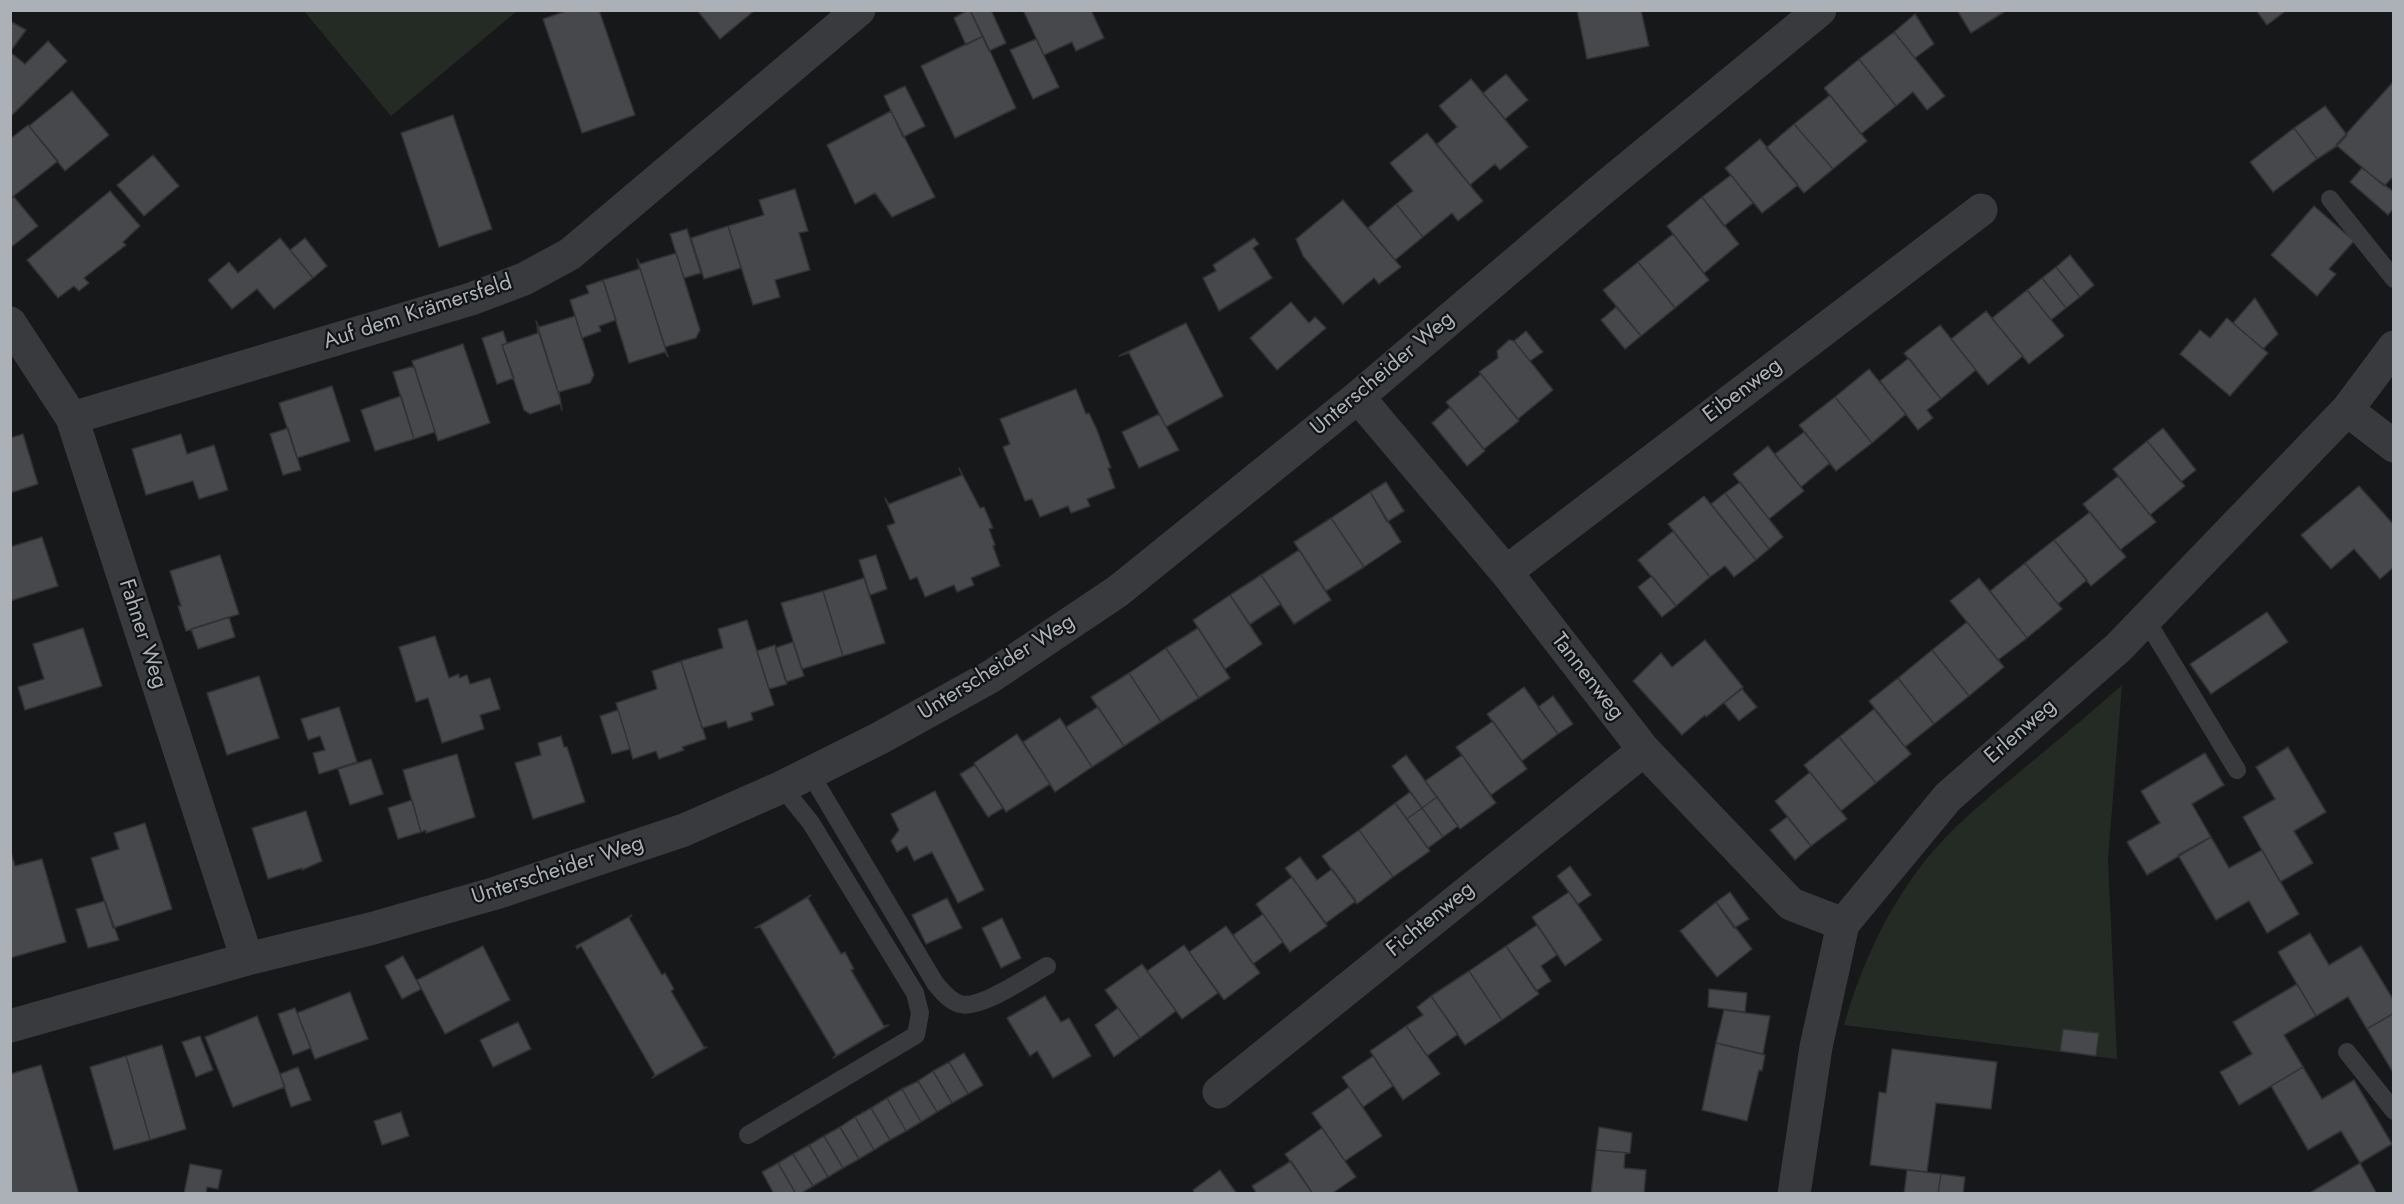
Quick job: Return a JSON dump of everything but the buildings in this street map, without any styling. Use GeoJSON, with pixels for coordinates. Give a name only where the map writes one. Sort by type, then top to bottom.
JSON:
{"type":"FeatureCollection","features":[{"type":"Feature","properties":{"kind":"street","name":"Auf dem Krämersfeld"},"geometry":{"type":"LineString","coordinates":[[72,418],[471,299],[524,279],[570,254],[859,10]]}},
{"type":"Feature","properties":{"kind":"street","name":"Unterscheider Weg"},"geometry":{"type":"LineString","coordinates":[[10,1026],[247,959],[370,929],[496,892],[684,830],[796,780],[880,738],[990,677],[1118,591],[1358,397],[1600,190],[1820,10]]}},
{"type":"Feature","properties":{"kind":"street","name":"Eibenweg"},"geometry":{"type":"LineString","coordinates":[[1506,572],[1982,210]]}},
{"type":"Feature","properties":{"kind":"street","name":"Fahner Weg"},"geometry":{"type":"LineString","coordinates":[[10,322],[72,418],[247,959]]}},
{"type":"Feature","properties":{"kind":"street","name":"Erlenweg"},"geometry":{"type":"LineString","coordinates":[[1794,1194],[1816,1047],[1843,924],[1948,796],[2119,646],[2347,410],[2394,347]]}},
{"type":"Feature","properties":{"kind":"street","name":"Tannenweg"},"geometry":{"type":"LineString","coordinates":[[1358,397],[1506,572],[1644,750],[1791,904],[1843,924]]}},
{"type":"Feature","properties":{"kind":"street"},"geometry":{"type":"LineString","coordinates":[[2347,410],[2394,446]]}},
{"type":"Feature","properties":{"kind":"street","name":"Fichtenweg"},"geometry":{"type":"LineString","coordinates":[[1219,1092],[1644,750]]}},
{"type":"Feature","properties":{"kind":"lane"},"geometry":{"type":"LineString","coordinates":[[2330,199],[2394,279]]}},
{"type":"Feature","properties":{"kind":"lane"},"geometry":{"type":"LineString","coordinates":[[2145,618],[2237,770]]}},
{"type":"Feature","properties":{"kind":"lane"},"geometry":{"type":"LineString","coordinates":[[796,780],[935,983],[948,998],[958,1004],[980,1002],[1047,966]]}},
{"type":"Feature","properties":{"kind":"lane"},"geometry":{"type":"LineString","coordinates":[[748,1135],[916,1035],[920,1014],[915,993],[817,833],[796,780]]}},
{"type":"Feature","properties":{"kind":"lane"},"geometry":{"type":"LineString","coordinates":[[2347,1052],[2394,1111]]}},
{"type":"Feature","properties":{"kind":"shaded area"},"geometry":{"type":"Polygon","coordinates":[[[304,11],[517,11],[391,116],[304,11]]]}},
{"type":"Feature","properties":{"kind":"shaded area"},"geometry":{"type":"Polygon","coordinates":[[[2122,685],[2108,859],[2117,1059],[1844,1025],[1858,982],[1876,940],[1898,900],[1924,862],[1968,815],[2122,685]]]}}]}
